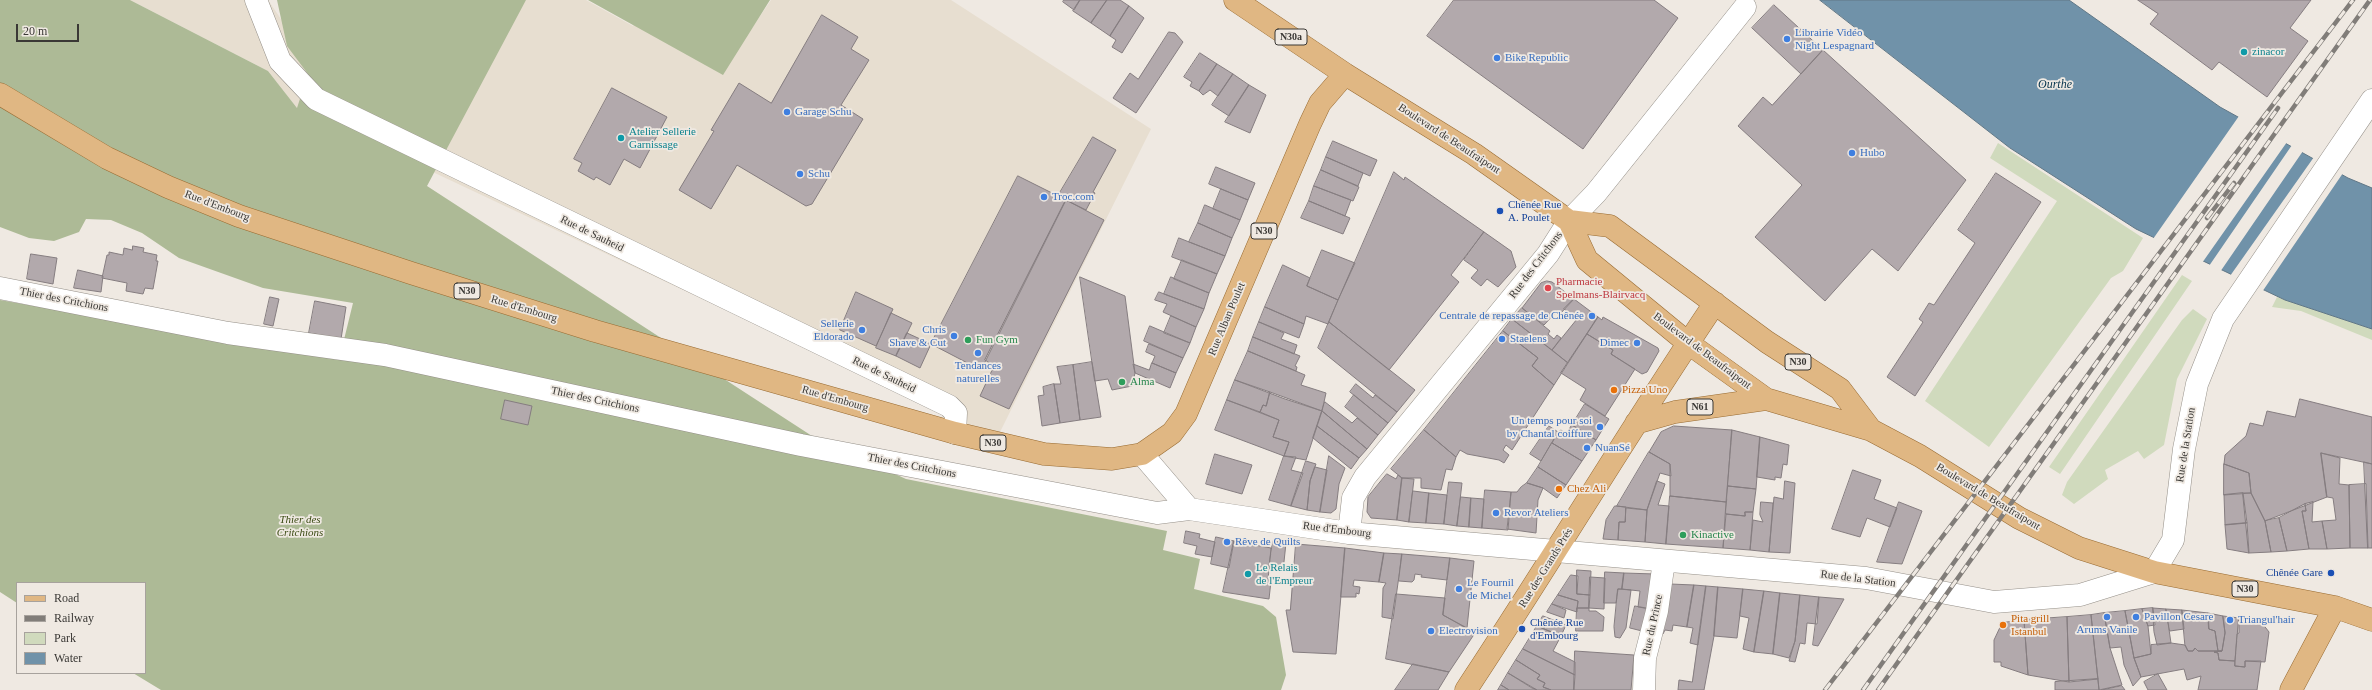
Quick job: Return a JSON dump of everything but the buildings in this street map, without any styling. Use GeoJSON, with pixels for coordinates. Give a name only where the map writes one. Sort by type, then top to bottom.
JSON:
{"type":"FeatureCollection","features":[{"type":"Feature","properties":{"kind":"main road","name":"N30a"},"geometry":{"type":"LineString","coordinates":[[1235,0],[1346,74]]}},
{"type":"Feature","properties":{"kind":"main road","name":"Rue Alban Poulet"},"geometry":{"type":"LineString","coordinates":[[955,433],[1032,451],[1112,459],[1142,454],[1172,433],[1186,414],[1320,103],[1346,74]]}},
{"type":"Feature","properties":{"kind":"main road","name":"Boulevard de Beaufraipont"},"geometry":{"type":"LineString","coordinates":[[1346,74],[1474,154],[1569,221],[1610,226],[1767,342],[1840,389],[1871,430]]}},
{"type":"Feature","properties":{"kind":"main road","name":"Rue d'Embourg"},"geometry":{"type":"LineString","coordinates":[[0,94],[107,158],[168,187],[238,216],[411,274],[595,331],[955,433]]}},
{"type":"Feature","properties":{"kind":"main road","name":"Boulevard de Beaufraipont"},"geometry":{"type":"LineString","coordinates":[[1569,221],[1587,260],[1688,343],[1766,399],[1871,430],[1920,456],[2019,518],[2079,548],[2154,572]]}},
{"type":"Feature","properties":{"kind":"main road","name":"Rue des Grands Prés"},"geometry":{"type":"LineString","coordinates":[[1466,690],[1557,551],[1636,423],[1715,303]]}},
{"type":"Feature","properties":{"kind":"main road","name":"N61"},"geometry":{"type":"LineString","coordinates":[[1636,423],[1675,412],[1766,399]]}},
{"type":"Feature","properties":{"kind":"main road","name":"Rue de la Station"},"geometry":{"type":"LineString","coordinates":[[2154,572],[2335,607],[2372,620]]}},
{"type":"Feature","properties":{"kind":"main road","name":"Rue de la Station"},"geometry":{"type":"LineString","coordinates":[[2335,607],[2372,604]]}},
{"type":"Feature","properties":{"kind":"main road"},"geometry":{"type":"LineString","coordinates":[[2291,690],[2335,607]]}},
{"type":"Feature","properties":{"kind":"street","name":"Rue de Sauheid"},"geometry":{"type":"LineString","coordinates":[[256,0],[280,61],[316,99],[949,406],[956,413],[955,433]]}},
{"type":"Feature","properties":{"kind":"street","name":"Rue des Critchons"},"geometry":{"type":"LineString","coordinates":[[1349,533],[1353,498],[1365,477],[1548,254],[1569,221],[1596,193],[1745,8]]}},
{"type":"Feature","properties":{"kind":"street","name":"Rue de la Station"},"geometry":{"type":"LineString","coordinates":[[1557,551],[1866,578],[1994,602],[2080,595],[2154,572],[2173,540],[2184,449],[2197,384],[2223,319],[2347,135],[2367,108]]}},
{"type":"Feature","properties":{"kind":"street","name":"Thier des Critchions"},"geometry":{"type":"LineString","coordinates":[[0,288],[228,333],[385,355],[801,445],[1102,503],[1157,513],[1189,509]]}},
{"type":"Feature","properties":{"kind":"street"},"geometry":{"type":"LineString","coordinates":[[1142,454],[1189,509]]}},
{"type":"Feature","properties":{"kind":"street","name":"Rue d'Embourg"},"geometry":{"type":"LineString","coordinates":[[1189,509],[1349,533],[1557,551]]}},
{"type":"Feature","properties":{"kind":"street","name":"Rue du Prince"},"geometry":{"type":"LineString","coordinates":[[1644,690],[1646,658],[1657,611],[1664,561]]}},
{"type":"Feature","properties":{"kind":"shaded area"},"geometry":{"type":"Polygon","coordinates":[[[130,0],[268,0],[330,91],[526,0],[586,0],[633,26],[651,0],[752,28],[771,0],[951,0],[1151,129],[997,438],[297,108],[268,71],[130,0]]]}},
{"type":"Feature","properties":{"kind":"green space","name":"Thier des Critchions"},"geometry":{"type":"Polygon","coordinates":[[[0,0],[130,0],[268,71],[297,108],[308,74],[287,46],[277,0],[526,0],[427,186],[812,436],[906,479],[1167,531],[1163,550],[1200,559],[1194,589],[1263,606],[1276,617],[1286,675],[1281,690],[161,690],[135,674],[146,674],[146,582],[16,582],[16,602],[0,592],[0,300],[339,360],[353,303],[263,288],[179,258],[142,233],[111,220],[86,219],[79,232],[54,241],[29,238],[0,227],[0,0]]]}},
{"type":"Feature","properties":{"kind":"green space"},"geometry":{"type":"Polygon","coordinates":[[[588,0],[770,0],[723,75],[588,0]]]}},
{"type":"Feature","properties":{"kind":"green space"},"geometry":{"type":"Polygon","coordinates":[[[1998,143],[2143,238],[2123,271],[2111,278],[1989,447],[1925,401],[2057,201],[1990,158],[1998,143]]]}},
{"type":"Feature","properties":{"kind":"green space"},"geometry":{"type":"Polygon","coordinates":[[[2182,275],[2192,281],[2060,474],[2049,467],[2182,275]]]}},
{"type":"Feature","properties":{"kind":"green space"},"geometry":{"type":"Polygon","coordinates":[[[2277,297],[2372,329],[2372,340],[2301,311],[2272,307],[2277,297]]]}},
{"type":"Feature","properties":{"kind":"green space"},"geometry":{"type":"Polygon","coordinates":[[[2193,309],[2207,319],[2177,379],[2164,445],[2144,459],[2138,451],[2105,470],[2108,479],[2074,504],[2062,495],[2067,482],[2182,320],[2193,309]]]}},
{"type":"Feature","properties":{"kind":"water","name":"Ourthe"},"geometry":{"type":"Polygon","coordinates":[[[1820,0],[2069,0],[2220,107],[2348,178],[2372,188],[2372,329],[2285,300],[2136,229],[2010,148],[1820,0]]]}},
{"type":"Feature","properties":{"kind":"pier"},"geometry":{"type":"Polygon","coordinates":[[[2239,116],[2287,142],[2202,263],[2153,239],[2239,116]]]}},
{"type":"Feature","properties":{"kind":"pier"},"geometry":{"type":"Polygon","coordinates":[[[2292,145],[2303,151],[2220,272],[2209,266],[2292,145]]]}},
{"type":"Feature","properties":{"kind":"pier"},"geometry":{"type":"Polygon","coordinates":[[[2314,157],[2343,173],[2262,292],[2230,276],[2314,157]]]}},
{"type":"Feature","properties":{"kind":"railway"},"geometry":{"type":"LineString","coordinates":[[1825,690],[2353,0]]}},
{"type":"Feature","properties":{"kind":"railway"},"geometry":{"type":"LineString","coordinates":[[1878,690],[2370,0]]}},
{"type":"Feature","properties":{"kind":"railway"},"geometry":{"type":"LineString","coordinates":[[1863,690],[2278,108]]}},
{"type":"Feature","properties":{"kind":"railway"},"geometry":{"type":"LineString","coordinates":[[2207,218],[2234,183]]}},
{"type":"Feature","properties":{"kind":"place","name":"Librairie Vidéo Night Lespagnard"},"geometry":{"type":"Point","coordinates":[1787,39]}},
{"type":"Feature","properties":{"kind":"place","name":"zinacor"},"geometry":{"type":"Point","coordinates":[2244,52]}},
{"type":"Feature","properties":{"kind":"place","name":"Bike Republic"},"geometry":{"type":"Point","coordinates":[1497,58]}},
{"type":"Feature","properties":{"kind":"place","name":"Garage Schu"},"geometry":{"type":"Point","coordinates":[787,112]}},
{"type":"Feature","properties":{"kind":"place","name":"Atelier Sellerie Garnissage"},"geometry":{"type":"Point","coordinates":[621,138]}},
{"type":"Feature","properties":{"kind":"place","name":"Hubo"},"geometry":{"type":"Point","coordinates":[1852,153]}},
{"type":"Feature","properties":{"kind":"place","name":"Schu"},"geometry":{"type":"Point","coordinates":[800,174]}},
{"type":"Feature","properties":{"kind":"place","name":"Troc.com"},"geometry":{"type":"Point","coordinates":[1044,197]}},
{"type":"Feature","properties":{"kind":"place","name":"Chênée Rue A. Poulet"},"geometry":{"type":"Point","coordinates":[1500,211]}},
{"type":"Feature","properties":{"kind":"place","name":"Pharmacie Spelmans-Blairvacq"},"geometry":{"type":"Point","coordinates":[1548,288]}},
{"type":"Feature","properties":{"kind":"place","name":"Centrale de repassage de Chênée"},"geometry":{"type":"Point","coordinates":[1592,316]}},
{"type":"Feature","properties":{"kind":"place","name":"Sellerie Eldorado"},"geometry":{"type":"Point","coordinates":[862,330]}},
{"type":"Feature","properties":{"kind":"place","name":"Chris Shave & Cut"},"geometry":{"type":"Point","coordinates":[954,336]}},
{"type":"Feature","properties":{"kind":"place","name":"Staelens"},"geometry":{"type":"Point","coordinates":[1502,339]}},
{"type":"Feature","properties":{"kind":"place","name":"Fun Gym"},"geometry":{"type":"Point","coordinates":[968,340]}},
{"type":"Feature","properties":{"kind":"place","name":"Dimec"},"geometry":{"type":"Point","coordinates":[1637,343]}},
{"type":"Feature","properties":{"kind":"place","name":"Tendances naturelles"},"geometry":{"type":"Point","coordinates":[978,353]}},
{"type":"Feature","properties":{"kind":"place","name":"Alma"},"geometry":{"type":"Point","coordinates":[1122,382]}},
{"type":"Feature","properties":{"kind":"place","name":"Pizza Uno"},"geometry":{"type":"Point","coordinates":[1614,390]}},
{"type":"Feature","properties":{"kind":"place","name":"Un temps pour soi by Chantal coiffure"},"geometry":{"type":"Point","coordinates":[1600,427]}},
{"type":"Feature","properties":{"kind":"place","name":"NuanSé"},"geometry":{"type":"Point","coordinates":[1587,448]}},
{"type":"Feature","properties":{"kind":"place","name":"Chez Ali"},"geometry":{"type":"Point","coordinates":[1559,489]}},
{"type":"Feature","properties":{"kind":"place","name":"Revor Ateliers"},"geometry":{"type":"Point","coordinates":[1496,513]}},
{"type":"Feature","properties":{"kind":"place","name":"Kinactive"},"geometry":{"type":"Point","coordinates":[1683,535]}},
{"type":"Feature","properties":{"kind":"place","name":"Rêve de Quilts"},"geometry":{"type":"Point","coordinates":[1227,542]}},
{"type":"Feature","properties":{"kind":"place","name":"Chênée Gare"},"geometry":{"type":"Point","coordinates":[2331,573]}},
{"type":"Feature","properties":{"kind":"place","name":"Le Relais de l'Empreur"},"geometry":{"type":"Point","coordinates":[1248,574]}},
{"type":"Feature","properties":{"kind":"place","name":"Le Fournil de Michel"},"geometry":{"type":"Point","coordinates":[1459,589]}},
{"type":"Feature","properties":{"kind":"place","name":"Arums Vanile"},"geometry":{"type":"Point","coordinates":[2107,617]}},
{"type":"Feature","properties":{"kind":"place","name":"Pavillon Cesare"},"geometry":{"type":"Point","coordinates":[2136,617]}},
{"type":"Feature","properties":{"kind":"place","name":"Triangul'hair"},"geometry":{"type":"Point","coordinates":[2230,620]}},
{"type":"Feature","properties":{"kind":"place","name":"Pita grill Istanbul"},"geometry":{"type":"Point","coordinates":[2003,625]}},
{"type":"Feature","properties":{"kind":"place","name":"Chênée Rue d'Embourg"},"geometry":{"type":"Point","coordinates":[1522,629]}},
{"type":"Feature","properties":{"kind":"place","name":"Electrovision"},"geometry":{"type":"Point","coordinates":[1431,631]}}]}
